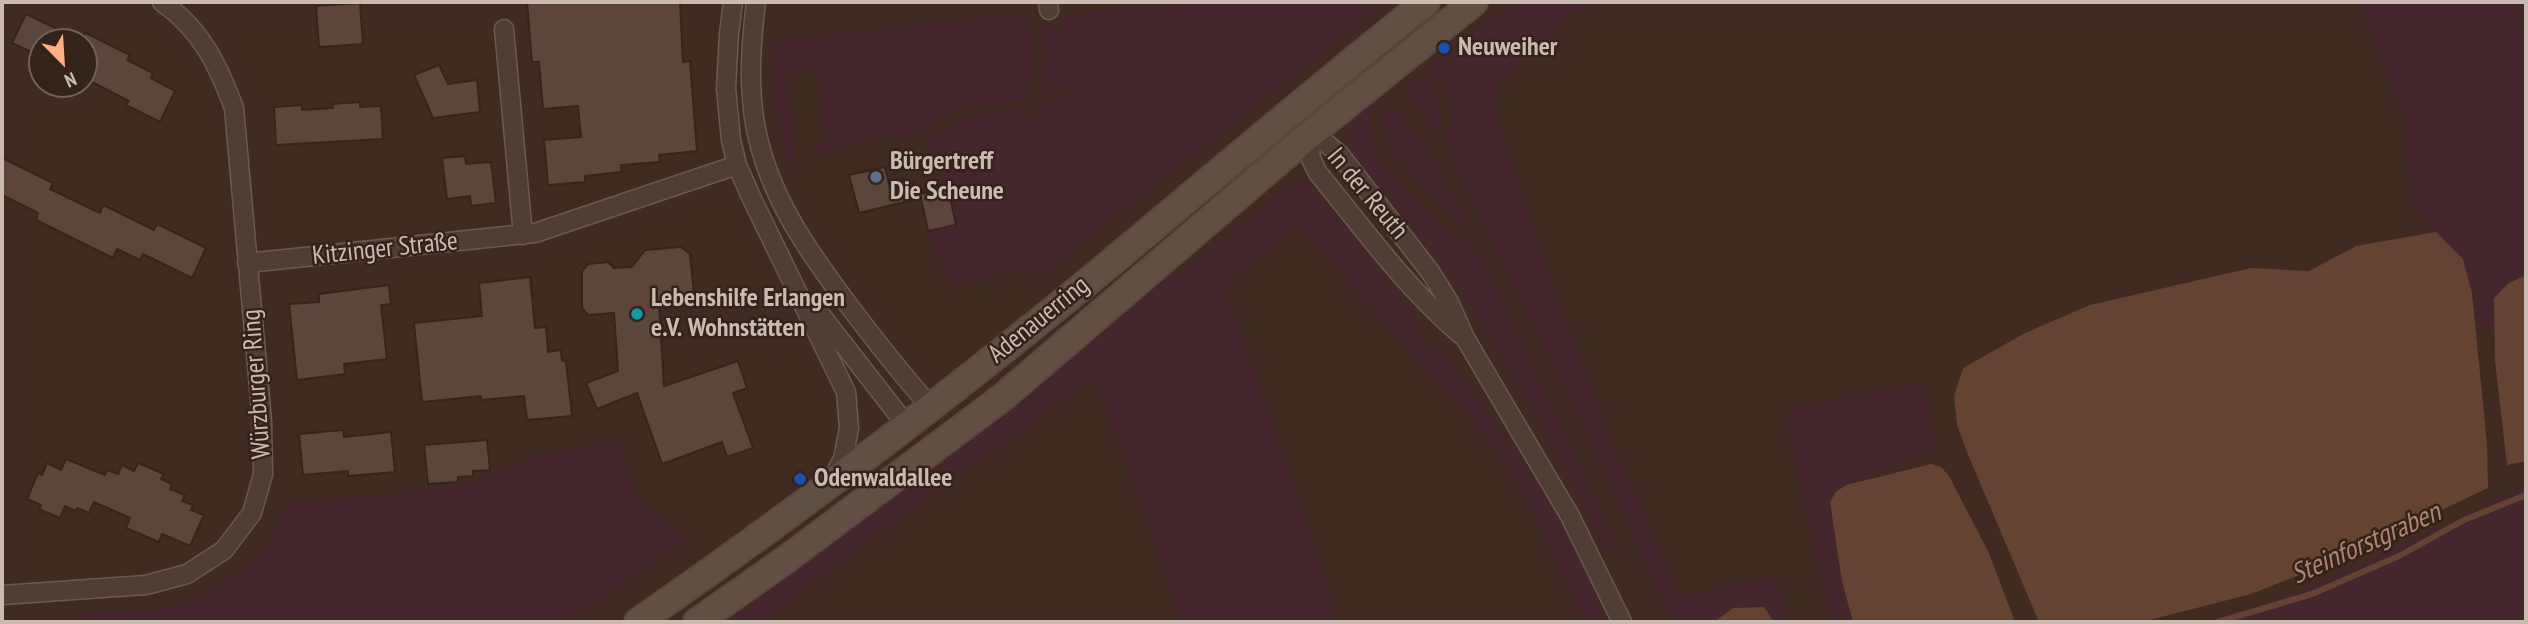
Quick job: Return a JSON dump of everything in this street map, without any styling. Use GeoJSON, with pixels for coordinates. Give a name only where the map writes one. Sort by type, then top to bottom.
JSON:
{"type":"FeatureCollection","features":[{"type":"Feature","properties":{"kind":"main road","name":"Adenauerring"},"geometry":{"type":"LineString","coordinates":[[638,622],[741,551],[906,426],[1112,262],[1426,2]]}},
{"type":"Feature","properties":{"kind":"main road","name":"Adenauerring"},"geometry":{"type":"LineString","coordinates":[[697,622],[784,561],[1051,357],[1308,136],[1474,2]]}},
{"type":"Feature","properties":{"kind":"main road"},"geometry":{"type":"LineString","coordinates":[[1290,112],[1308,136]]}},
{"type":"Feature","properties":{"kind":"main road"},"geometry":{"type":"LineString","coordinates":[[930,407],[940,444]]}},
{"type":"Feature","properties":{"kind":"main road"},"geometry":{"type":"LineString","coordinates":[[906,426],[940,444]]}},
{"type":"Feature","properties":{"kind":"street","name":"Würzburger Ring"},"geometry":{"type":"LineString","coordinates":[[2,595],[146,585],[187,574],[224,550],[252,513],[263,474],[262,421],[233,108],[221,72],[203,40],[162,2]]}},
{"type":"Feature","properties":{"kind":"street"},"geometry":{"type":"LineString","coordinates":[[733,2],[726,88],[731,140],[737,165],[846,392],[849,428],[843,458],[831,483]]}},
{"type":"Feature","properties":{"kind":"street"},"geometry":{"type":"LineString","coordinates":[[755,2],[750,75],[754,112],[762,151],[776,191],[796,232],[824,273],[930,407]]}},
{"type":"Feature","properties":{"kind":"street"},"geometry":{"type":"LineString","coordinates":[[504,29],[523,234]]}},
{"type":"Feature","properties":{"kind":"street","name":"In der Reuth"},"geometry":{"type":"LineString","coordinates":[[1308,136],[1311,159],[1318,173],[1408,284],[1437,315],[1465,338]]}},
{"type":"Feature","properties":{"kind":"street","name":"In der Reuth"},"geometry":{"type":"LineString","coordinates":[[1308,136],[1327,144],[1340,155],[1431,273],[1449,302],[1465,338],[1570,516],[1622,622]]}},
{"type":"Feature","properties":{"kind":"street","name":"Kitzinger Straße"},"geometry":{"type":"LineString","coordinates":[[247,263],[535,233],[737,165]]}},
{"type":"Feature","properties":{"kind":"street"},"geometry":{"type":"LineString","coordinates":[[790,275],[906,426]]}},
{"type":"Feature","properties":{"kind":"shaded area"},"geometry":{"type":"Polygon","coordinates":[[[1197,2],[1387,2],[1039,277],[1021,268],[953,286],[928,231],[956,225],[948,188],[940,189],[927,137],[972,117],[1018,108],[1024,120],[1036,116],[1036,105],[1076,92],[1073,83],[1039,96],[1044,66],[1042,28],[1053,26],[1054,32],[1064,30],[1062,15],[1197,2]]]}},
{"type":"Feature","properties":{"kind":"shaded area"},"geometry":{"type":"Polygon","coordinates":[[[1512,2],[1588,2],[1498,83],[1493,106],[1550,282],[1619,460],[1681,596],[1776,577],[1788,622],[1774,622],[1764,607],[1733,608],[1714,622],[1672,622],[1609,481],[1445,142],[1450,130],[1452,111],[1447,93],[1429,67],[1512,2]]]}},
{"type":"Feature","properties":{"kind":"shaded area"},"geometry":{"type":"Polygon","coordinates":[[[2359,2],[2526,2],[2526,21],[2514,11],[2526,25],[2526,275],[2509,283],[2494,298],[2494,327],[2476,329],[2463,259],[2414,208],[2407,150],[2408,125],[2359,2]]]}},
{"type":"Feature","properties":{"kind":"shaded area"},"geometry":{"type":"Polygon","coordinates":[[[1017,14],[1030,23],[1035,68],[1023,101],[968,105],[940,119],[916,136],[886,134],[815,153],[813,144],[827,141],[817,68],[786,72],[796,163],[787,164],[774,97],[772,41],[1017,14]]]}},
{"type":"Feature","properties":{"kind":"shaded area"},"geometry":{"type":"Polygon","coordinates":[[[1423,72],[1441,109],[1437,133],[1401,90],[1423,72]]]}},
{"type":"Feature","properties":{"kind":"shaded area"},"geometry":{"type":"Polygon","coordinates":[[[1374,101],[1371,120],[1373,142],[1383,163],[1416,199],[1483,259],[1618,548],[1608,553],[1528,401],[1466,297],[1381,187],[1355,161],[1347,141],[1350,127],[1374,101]]]}},
{"type":"Feature","properties":{"kind":"shaded area"},"geometry":{"type":"Polygon","coordinates":[[[1391,102],[1429,152],[1476,240],[1420,185],[1393,151],[1385,136],[1383,122],[1391,102]]]}},
{"type":"Feature","properties":{"kind":"shaded area"},"geometry":{"type":"Polygon","coordinates":[[[914,146],[916,167],[896,163],[891,149],[914,146]]]}},
{"type":"Feature","properties":{"kind":"shaded area"},"geometry":{"type":"Polygon","coordinates":[[[1295,181],[1308,183],[1342,221],[1414,313],[1426,346],[1442,351],[1466,381],[1536,482],[1575,552],[1607,622],[1585,622],[1530,505],[1491,443],[1299,227],[1224,285],[1337,622],[1180,622],[1163,565],[1095,377],[852,553],[762,622],[716,622],[980,425],[985,429],[1037,391],[1033,386],[1147,291],[1191,266],[1295,181]]]}},
{"type":"Feature","properties":{"kind":"shaded area"},"geometry":{"type":"Polygon","coordinates":[[[1922,382],[1935,448],[1846,485],[1830,502],[1842,581],[1853,622],[1832,622],[1784,410],[1922,382]]]}},
{"type":"Feature","properties":{"kind":"shaded area"},"geometry":{"type":"Polygon","coordinates":[[[618,441],[634,496],[686,540],[566,622],[2,622],[180,606],[216,589],[253,561],[274,535],[287,505],[466,485],[531,457],[618,441]]]}},
{"type":"Feature","properties":{"kind":"shaded area"},"geometry":{"type":"Polygon","coordinates":[[[2526,482],[2526,622],[2202,622],[2281,598],[2319,583],[2507,495],[2526,482]]]}},
{"type":"Feature","properties":{"kind":"water"},"geometry":{"type":"Polygon","coordinates":[[[2436,232],[2463,259],[2472,293],[2487,443],[2488,488],[2327,564],[2251,594],[2142,622],[2039,622],[1957,425],[1954,396],[1963,368],[2025,333],[2090,305],[2251,268],[2309,271],[2356,246],[2436,232]]]}},
{"type":"Feature","properties":{"kind":"water"},"geometry":{"type":"Polygon","coordinates":[[[2526,275],[2526,461],[2507,465],[2495,360],[2494,298],[2509,283],[2526,275]]]}},
{"type":"Feature","properties":{"kind":"water"},"geometry":{"type":"Polygon","coordinates":[[[1931,464],[1941,467],[1949,476],[1989,553],[2015,622],[1853,622],[1842,581],[1830,502],[1836,492],[1846,485],[1931,464]]]}},
{"type":"Feature","properties":{"kind":"water"},"geometry":{"type":"Polygon","coordinates":[[[1764,607],[1774,622],[1714,622],[1733,608],[1764,607]]]}},
{"type":"Feature","properties":{"kind":"building"},"geometry":{"type":"Polygon","coordinates":[[[527,2],[680,2],[683,62],[690,61],[697,151],[659,155],[660,162],[621,165],[622,172],[585,176],[585,182],[548,185],[544,140],[581,137],[578,106],[543,109],[539,62],[532,62],[527,2]]]}},
{"type":"Feature","properties":{"kind":"building"},"geometry":{"type":"Polygon","coordinates":[[[360,3],[363,44],[319,47],[316,6],[360,3]]]}},
{"type":"Feature","properties":{"kind":"building"},"geometry":{"type":"Polygon","coordinates":[[[26,14],[55,28],[28,28],[28,50],[12,43],[26,14]]]}},
{"type":"Feature","properties":{"kind":"building"},"geometry":{"type":"Polygon","coordinates":[[[98,39],[130,55],[127,60],[153,73],[151,78],[175,91],[160,122],[126,105],[129,101],[98,85],[98,39]]]}},
{"type":"Feature","properties":{"kind":"building"},"geometry":{"type":"Polygon","coordinates":[[[439,65],[448,84],[477,80],[480,112],[433,118],[414,75],[439,65]]]}},
{"type":"Feature","properties":{"kind":"building"},"geometry":{"type":"Polygon","coordinates":[[[360,102],[360,107],[381,106],[383,139],[276,145],[274,107],[302,105],[302,110],[333,108],[332,104],[360,102]]]}},
{"type":"Feature","properties":{"kind":"building"},"geometry":{"type":"Polygon","coordinates":[[[465,156],[466,164],[491,162],[496,203],[471,206],[470,196],[447,199],[442,158],[465,156]]]}},
{"type":"Feature","properties":{"kind":"building"},"geometry":{"type":"Polygon","coordinates":[[[2,158],[53,183],[50,189],[100,213],[103,205],[154,230],[157,224],[206,248],[192,278],[143,254],[140,260],[117,249],[113,258],[36,220],[38,213],[2,195],[2,158]]]}},
{"type":"Feature","properties":{"kind":"building"},"geometry":{"type":"Polygon","coordinates":[[[885,167],[890,188],[913,182],[917,199],[859,213],[849,175],[885,167]]]}},
{"type":"Feature","properties":{"kind":"building"},"geometry":{"type":"Polygon","coordinates":[[[948,188],[956,225],[928,231],[920,194],[948,188]]]}},
{"type":"Feature","properties":{"kind":"building"},"geometry":{"type":"Polygon","coordinates":[[[681,247],[690,254],[694,294],[686,301],[659,302],[664,386],[738,361],[747,388],[733,393],[753,448],[727,457],[722,442],[662,464],[637,393],[597,409],[586,383],[618,371],[614,313],[588,315],[582,308],[582,271],[588,264],[608,262],[614,268],[632,267],[645,250],[681,247]]]}},
{"type":"Feature","properties":{"kind":"building"},"geometry":{"type":"Polygon","coordinates":[[[530,277],[535,328],[546,327],[548,352],[561,350],[562,361],[566,361],[572,416],[527,420],[524,396],[481,400],[481,396],[422,402],[414,323],[482,316],[479,283],[530,277]]]}},
{"type":"Feature","properties":{"kind":"building"},"geometry":{"type":"Polygon","coordinates":[[[389,285],[391,304],[381,305],[387,359],[344,364],[345,374],[297,380],[289,304],[319,302],[319,294],[389,285]]]}},
{"type":"Feature","properties":{"kind":"building"},"geometry":{"type":"Polygon","coordinates":[[[343,430],[344,437],[391,432],[395,472],[348,476],[348,471],[303,475],[299,434],[343,430]]]}},
{"type":"Feature","properties":{"kind":"building"},"geometry":{"type":"Polygon","coordinates":[[[487,440],[490,470],[473,471],[473,476],[458,477],[458,482],[428,484],[424,445],[487,440]]]}},
{"type":"Feature","properties":{"kind":"building"},"geometry":{"type":"Polygon","coordinates":[[[66,459],[105,475],[107,470],[118,474],[122,465],[134,471],[138,463],[164,474],[161,479],[172,484],[170,489],[185,495],[182,501],[193,505],[191,510],[204,515],[190,546],[162,534],[159,542],[126,528],[130,518],[94,502],[89,513],[65,506],[60,518],[39,509],[41,505],[27,499],[38,473],[42,475],[47,463],[61,470],[66,459]]]}},
{"type":"Feature","properties":{"kind":"waterway","name":"Steinforstgraben"},"geometry":{"type":"LineString","coordinates":[[2218,622],[2312,594],[2399,556],[2464,520],[2526,495]]}},
{"type":"Feature","properties":{"kind":"place","name":"Neuweiher"},"geometry":{"type":"Point","coordinates":[1444,48]}},
{"type":"Feature","properties":{"kind":"place","name":"Bürgertreff Die Scheune"},"geometry":{"type":"Point","coordinates":[876,177]}},
{"type":"Feature","properties":{"kind":"place","name":"Lebenshilfe Erlangen e.V. Wohnstätten"},"geometry":{"type":"Point","coordinates":[637,314]}},
{"type":"Feature","properties":{"kind":"place","name":"Odenwaldallee"},"geometry":{"type":"Point","coordinates":[800,479]}}]}
